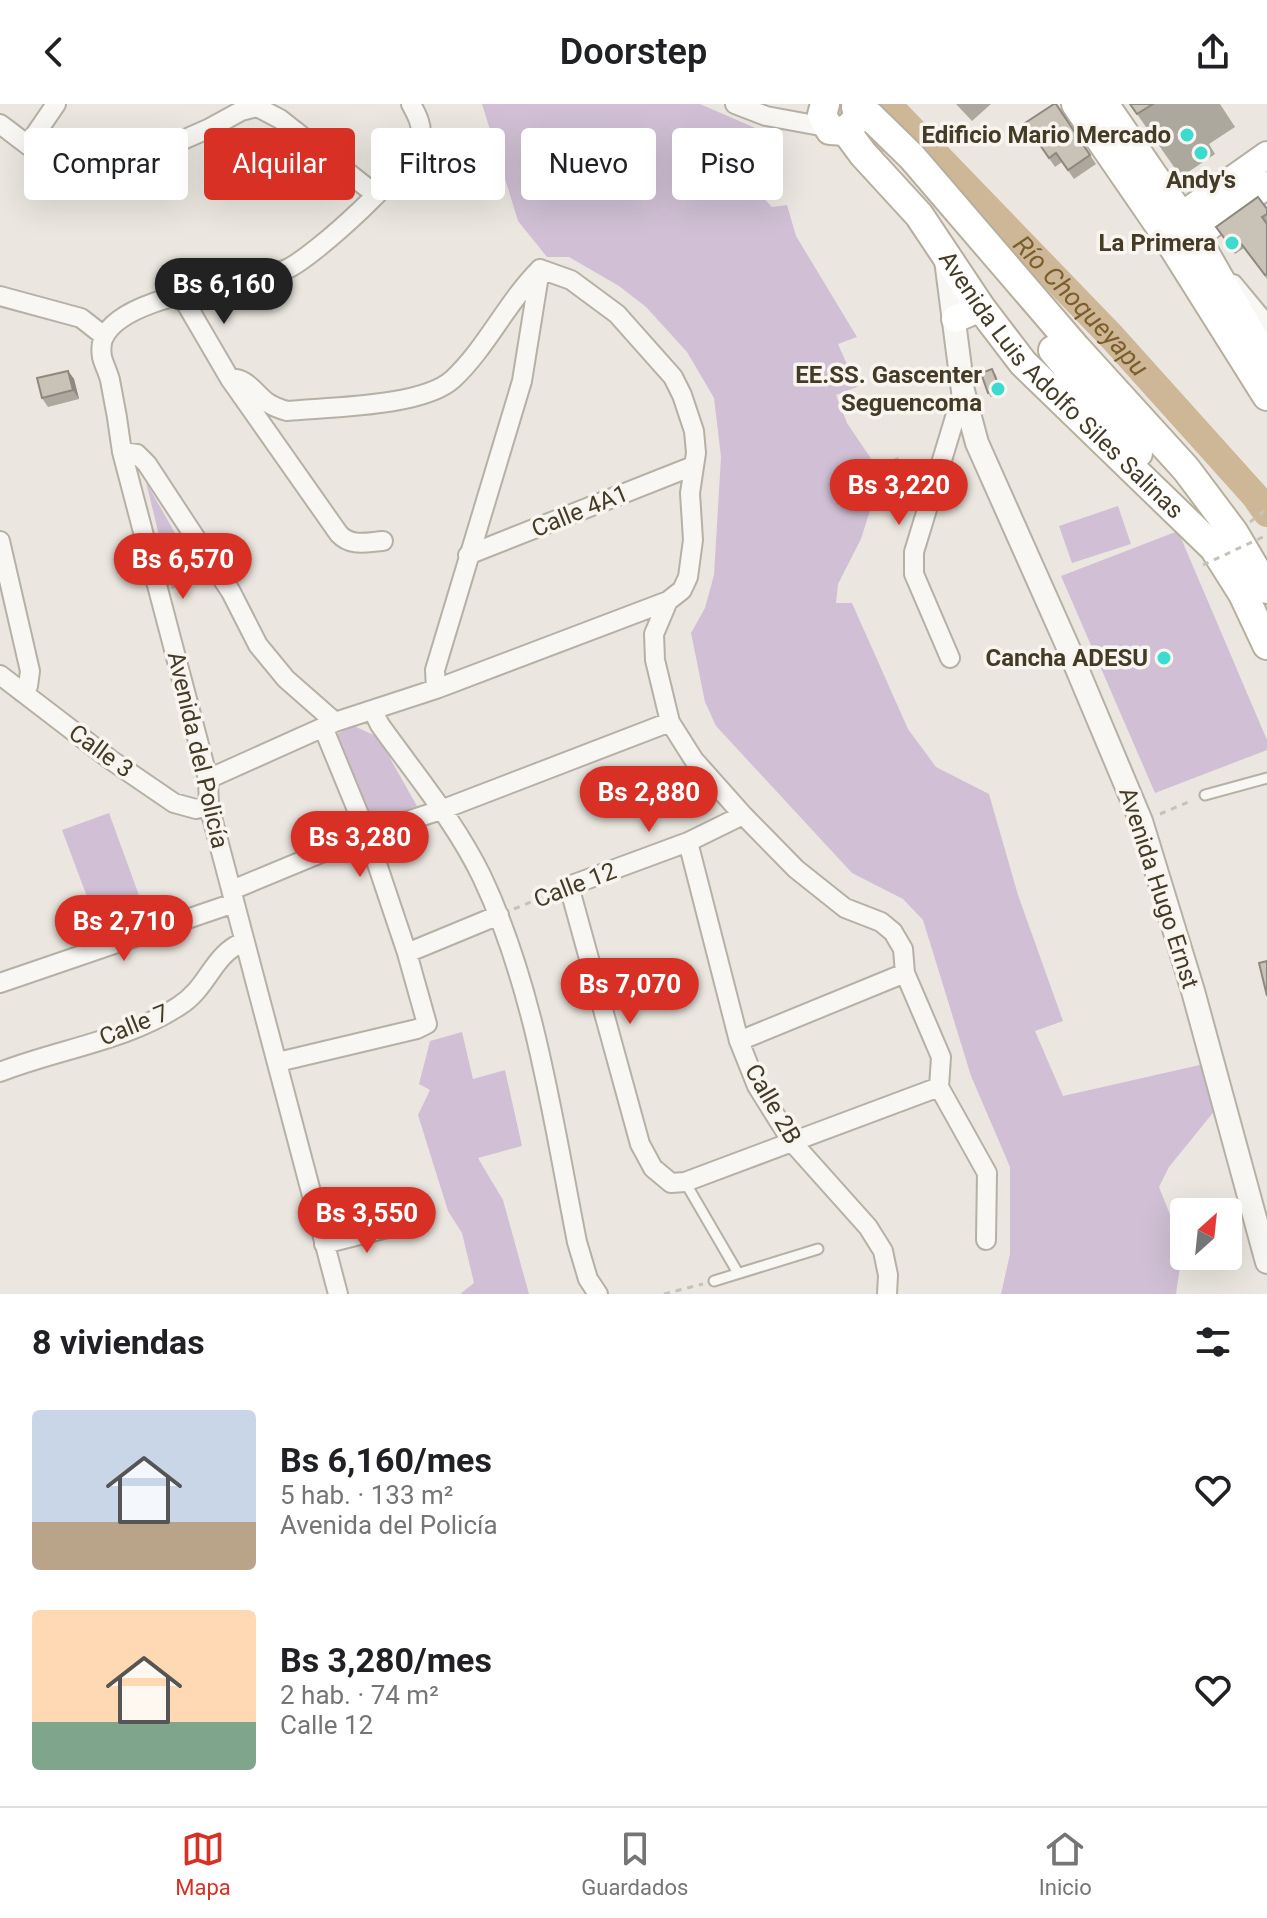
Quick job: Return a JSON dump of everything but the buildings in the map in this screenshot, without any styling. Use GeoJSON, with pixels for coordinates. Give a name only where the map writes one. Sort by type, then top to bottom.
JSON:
{"type":"FeatureCollection","features":[{"type":"Feature","properties":{"kind":"main road"},"geometry":{"type":"LineString","coordinates":[[1076,104],[1184,237],[1267,396]]}},
{"type":"Feature","properties":{"kind":"main road"},"geometry":{"type":"LineString","coordinates":[[1104,104],[1184,237],[1267,362]]}},
{"type":"Feature","properties":{"kind":"main road","name":"Avenida Luis Adolfo Siles Salinas"},"geometry":{"type":"LineString","coordinates":[[834,113],[863,154],[919,215],[981,308],[1023,363],[1243,594],[1267,645]]}},
{"type":"Feature","properties":{"kind":"main road","name":"Avenida Luis Adolfo Siles Salinas"},"geometry":{"type":"LineString","coordinates":[[834,113],[870,116],[912,157],[1066,336],[1186,469],[1234,533],[1267,589]]}},
{"type":"Feature","properties":{"kind":"main road"},"geometry":{"type":"LineString","coordinates":[[885,150],[1036,324],[1057,354],[1194,517],[1208,556]]}},
{"type":"Feature","properties":{"kind":"main road"},"geometry":{"type":"LineString","coordinates":[[1184,237],[1267,155]]}},
{"type":"Feature","properties":{"kind":"main road"},"geometry":{"type":"LineString","coordinates":[[1184,237],[1267,185]]}},
{"type":"Feature","properties":{"kind":"main road"},"geometry":{"type":"LineString","coordinates":[[955,319],[981,308]]}},
{"type":"Feature","properties":{"kind":"main road"},"geometry":{"type":"LineString","coordinates":[[1036,324],[1177,477],[1211,506]]}},
{"type":"Feature","properties":{"kind":"street"},"geometry":{"type":"LineString","coordinates":[[40,128],[56,104]]}},
{"type":"Feature","properties":{"kind":"street"},"geometry":{"type":"LineString","coordinates":[[411,104],[420,128]]}},
{"type":"Feature","properties":{"kind":"street"},"geometry":{"type":"LineString","coordinates":[[735,104],[766,116],[834,113]]}},
{"type":"Feature","properties":{"kind":"street"},"geometry":{"type":"LineString","coordinates":[[188,138],[241,111],[257,107],[280,119],[371,191]]}},
{"type":"Feature","properties":{"kind":"street"},"geometry":{"type":"LineString","coordinates":[[0,124],[24,142]]}},
{"type":"Feature","properties":{"kind":"street"},"geometry":{"type":"LineString","coordinates":[[0,296],[81,318],[104,336],[124,318],[181,295],[291,267],[310,256],[371,198]]}},
{"type":"Feature","properties":{"kind":"street"},"geometry":{"type":"LineString","coordinates":[[1184,237],[1267,325]]}},
{"type":"Feature","properties":{"kind":"street","name":"Avenida Hugo Ernst"},"geometry":{"type":"LineString","coordinates":[[944,251],[963,391],[977,443],[1141,821],[1197,1006],[1267,1262]]}},
{"type":"Feature","properties":{"kind":"street"},"geometry":{"type":"LineString","coordinates":[[230,379],[242,380],[267,403],[287,411],[419,397],[453,379],[476,352],[509,303],[540,269]]}},
{"type":"Feature","properties":{"kind":"street"},"geometry":{"type":"LineString","coordinates":[[208,779],[329,725],[436,689],[668,601],[682,590],[688,577],[693,540],[690,493],[696,453],[694,431],[673,377],[617,314],[571,280],[540,269]]}},
{"type":"Feature","properties":{"kind":"street"},"geometry":{"type":"LineString","coordinates":[[436,689],[435,670],[522,381],[540,269]]}},
{"type":"Feature","properties":{"kind":"street"},"geometry":{"type":"LineString","coordinates":[[181,295],[230,379],[345,540],[353,543],[383,541]]}},
{"type":"Feature","properties":{"kind":"street","name":"Avenida del Policía"},"geometry":{"type":"LineString","coordinates":[[104,336],[101,355],[111,388],[122,452],[208,779],[209,806],[243,942],[278,1062],[338,1294]]}},
{"type":"Feature","properties":{"kind":"street"},"geometry":{"type":"LineString","coordinates":[[950,658],[914,574],[914,552],[963,391]]}},
{"type":"Feature","properties":{"kind":"street"},"geometry":{"type":"LineString","coordinates":[[122,452],[137,454],[147,464],[231,592],[258,645],[329,725],[407,953],[427,1024],[278,1062]]}},
{"type":"Feature","properties":{"kind":"street","name":"Calle 4A1"},"geometry":{"type":"LineString","coordinates":[[468,555],[693,466]]}},
{"type":"Feature","properties":{"kind":"street"},"geometry":{"type":"LineString","coordinates":[[0,541],[30,671],[28,686],[22,692]]}},
{"type":"Feature","properties":{"kind":"street"},"geometry":{"type":"LineString","coordinates":[[668,601],[654,634],[655,660],[670,722],[694,760],[796,869],[845,908],[881,922],[893,932],[903,949],[905,973],[941,1057],[939,1087],[987,1173],[986,1240]]}},
{"type":"Feature","properties":{"kind":"street","name":"Calle 3"},"geometry":{"type":"LineString","coordinates":[[0,675],[111,760],[174,803],[196,809],[209,806]]}},
{"type":"Feature","properties":{"kind":"street"},"geometry":{"type":"LineString","coordinates":[[373,711],[480,873],[499,915],[527,1001],[577,1242],[588,1279],[598,1294]]}},
{"type":"Feature","properties":{"kind":"street"},"geometry":{"type":"LineString","coordinates":[[0,983],[233,897],[367,834],[441,810],[670,722]]}},
{"type":"Feature","properties":{"kind":"street","name":"Calle 12"},"geometry":{"type":"LineString","coordinates":[[569,886],[688,842],[743,815]]}},
{"type":"Feature","properties":{"kind":"street","name":"Calle 2B"},"geometry":{"type":"LineString","coordinates":[[688,842],[739,1041],[757,1086],[792,1142],[868,1227],[883,1251],[888,1275],[887,1294]]}},
{"type":"Feature","properties":{"kind":"street"},"geometry":{"type":"LineString","coordinates":[[569,886],[640,1144],[653,1168],[671,1183],[685,1182],[939,1087]]}},
{"type":"Feature","properties":{"kind":"street"},"geometry":{"type":"LineString","coordinates":[[407,953],[499,915]]}},
{"type":"Feature","properties":{"kind":"street","name":"Calle 7"},"geometry":{"type":"LineString","coordinates":[[0,1072],[124,1031],[177,1008],[198,993],[225,953],[243,942]]}},
{"type":"Feature","properties":{"kind":"street"},"geometry":{"type":"LineString","coordinates":[[739,1041],[905,973]]}},
{"type":"Feature","properties":{"kind":"street"},"geometry":{"type":"LineString","coordinates":[[324,1244],[399,1225]]}},
{"type":"Feature","properties":{"kind":"lane"},"geometry":{"type":"LineString","coordinates":[[1205,795],[1267,778]]}},
{"type":"Feature","properties":{"kind":"lane"},"geometry":{"type":"LineString","coordinates":[[685,1182],[738,1273]]}},
{"type":"Feature","properties":{"kind":"lane"},"geometry":{"type":"LineString","coordinates":[[714,1281],[818,1249]]}},
{"type":"Feature","properties":{"kind":"path"},"geometry":{"type":"LineString","coordinates":[[1248,523],[1267,509]]}},
{"type":"Feature","properties":{"kind":"path"},"geometry":{"type":"LineString","coordinates":[[1208,556],[1267,535]]}},
{"type":"Feature","properties":{"kind":"path"},"geometry":{"type":"LineString","coordinates":[[1141,821],[1205,795]]}},
{"type":"Feature","properties":{"kind":"path","name":"Calle 12"},"geometry":{"type":"LineString","coordinates":[[499,915],[569,886]]}},
{"type":"Feature","properties":{"kind":"path"},"geometry":{"type":"LineString","coordinates":[[664,1294],[714,1281]]}},
{"type":"Feature","properties":{"kind":"shaded area"},"geometry":{"type":"Polygon","coordinates":[[[482,104],[700,104],[755,128],[672,128],[672,200],[765,200],[772,207],[787,205],[796,236],[857,337],[838,344],[857,387],[836,395],[847,423],[876,466],[898,457],[911,480],[872,504],[861,539],[838,584],[836,603],[852,603],[908,729],[936,767],[989,794],[1018,895],[1063,1021],[1035,1031],[1063,1096],[1204,1064],[1216,1109],[1169,1167],[1159,1187],[1170,1214],[1170,1270],[1180,1270],[1176,1294],[1001,1294],[1010,1254],[1010,1167],[971,1076],[923,920],[903,899],[852,873],[716,726],[705,702],[691,633],[705,608],[714,575],[721,457],[714,398],[687,352],[646,307],[619,286],[569,257],[547,257],[518,221],[505,179],[505,128],[489,128],[482,104]]]}},
{"type":"Feature","properties":{"kind":"shaded area"},"geometry":{"type":"Polygon","coordinates":[[[146,482],[201,579],[172,589],[146,482]]]}},
{"type":"Feature","properties":{"kind":"shaded area"},"geometry":{"type":"Polygon","coordinates":[[[1118,506],[1131,544],[1072,563],[1059,526],[1118,506]]]}},
{"type":"Feature","properties":{"kind":"shaded area","name":"Cancha ADESU"},"geometry":{"type":"Polygon","coordinates":[[[1178,531],[1267,740],[1267,750],[1155,793],[1061,576],[1178,531]]]}},
{"type":"Feature","properties":{"kind":"shaded area"},"geometry":{"type":"Polygon","coordinates":[[[352,725],[378,737],[417,806],[368,825],[333,737],[352,725]]]}},
{"type":"Feature","properties":{"kind":"shaded area"},"geometry":{"type":"Polygon","coordinates":[[[109,813],[144,909],[98,926],[62,830],[109,813]]]}},
{"type":"Feature","properties":{"kind":"shaded area"},"geometry":{"type":"Polygon","coordinates":[[[462,1032],[473,1079],[505,1070],[522,1146],[478,1158],[503,1200],[529,1294],[460,1294],[474,1283],[462,1233],[448,1211],[418,1115],[430,1090],[419,1084],[430,1041],[462,1032]]]}},
{"type":"Feature","properties":{"kind":"waterway","name":"Río Choqueyapu"},"geometry":{"type":"LineString","coordinates":[[887,104],[1112,337],[1267,513]]}},
{"type":"Feature","properties":{"kind":"tunnel"},"geometry":{"type":"LineString","coordinates":[[835,104],[885,150]]}},
{"type":"Feature","properties":{"kind":"place","name":"Edificio Mario Mercado"},"geometry":{"type":"Point","coordinates":[1187,135]}},
{"type":"Feature","properties":{"kind":"place","name":"Andy's"},"geometry":{"type":"Point","coordinates":[1201,153]}},
{"type":"Feature","properties":{"kind":"place","name":"La Primera"},"geometry":{"type":"Point","coordinates":[1232,243]}},
{"type":"Feature","properties":{"kind":"place","name":"EE.SS. Gascenter Seguencoma"},"geometry":{"type":"Point","coordinates":[998,389]}},
{"type":"Feature","properties":{"kind":"place","name":"Cancha ADESU"},"geometry":{"type":"Point","coordinates":[1164,658]}}]}
